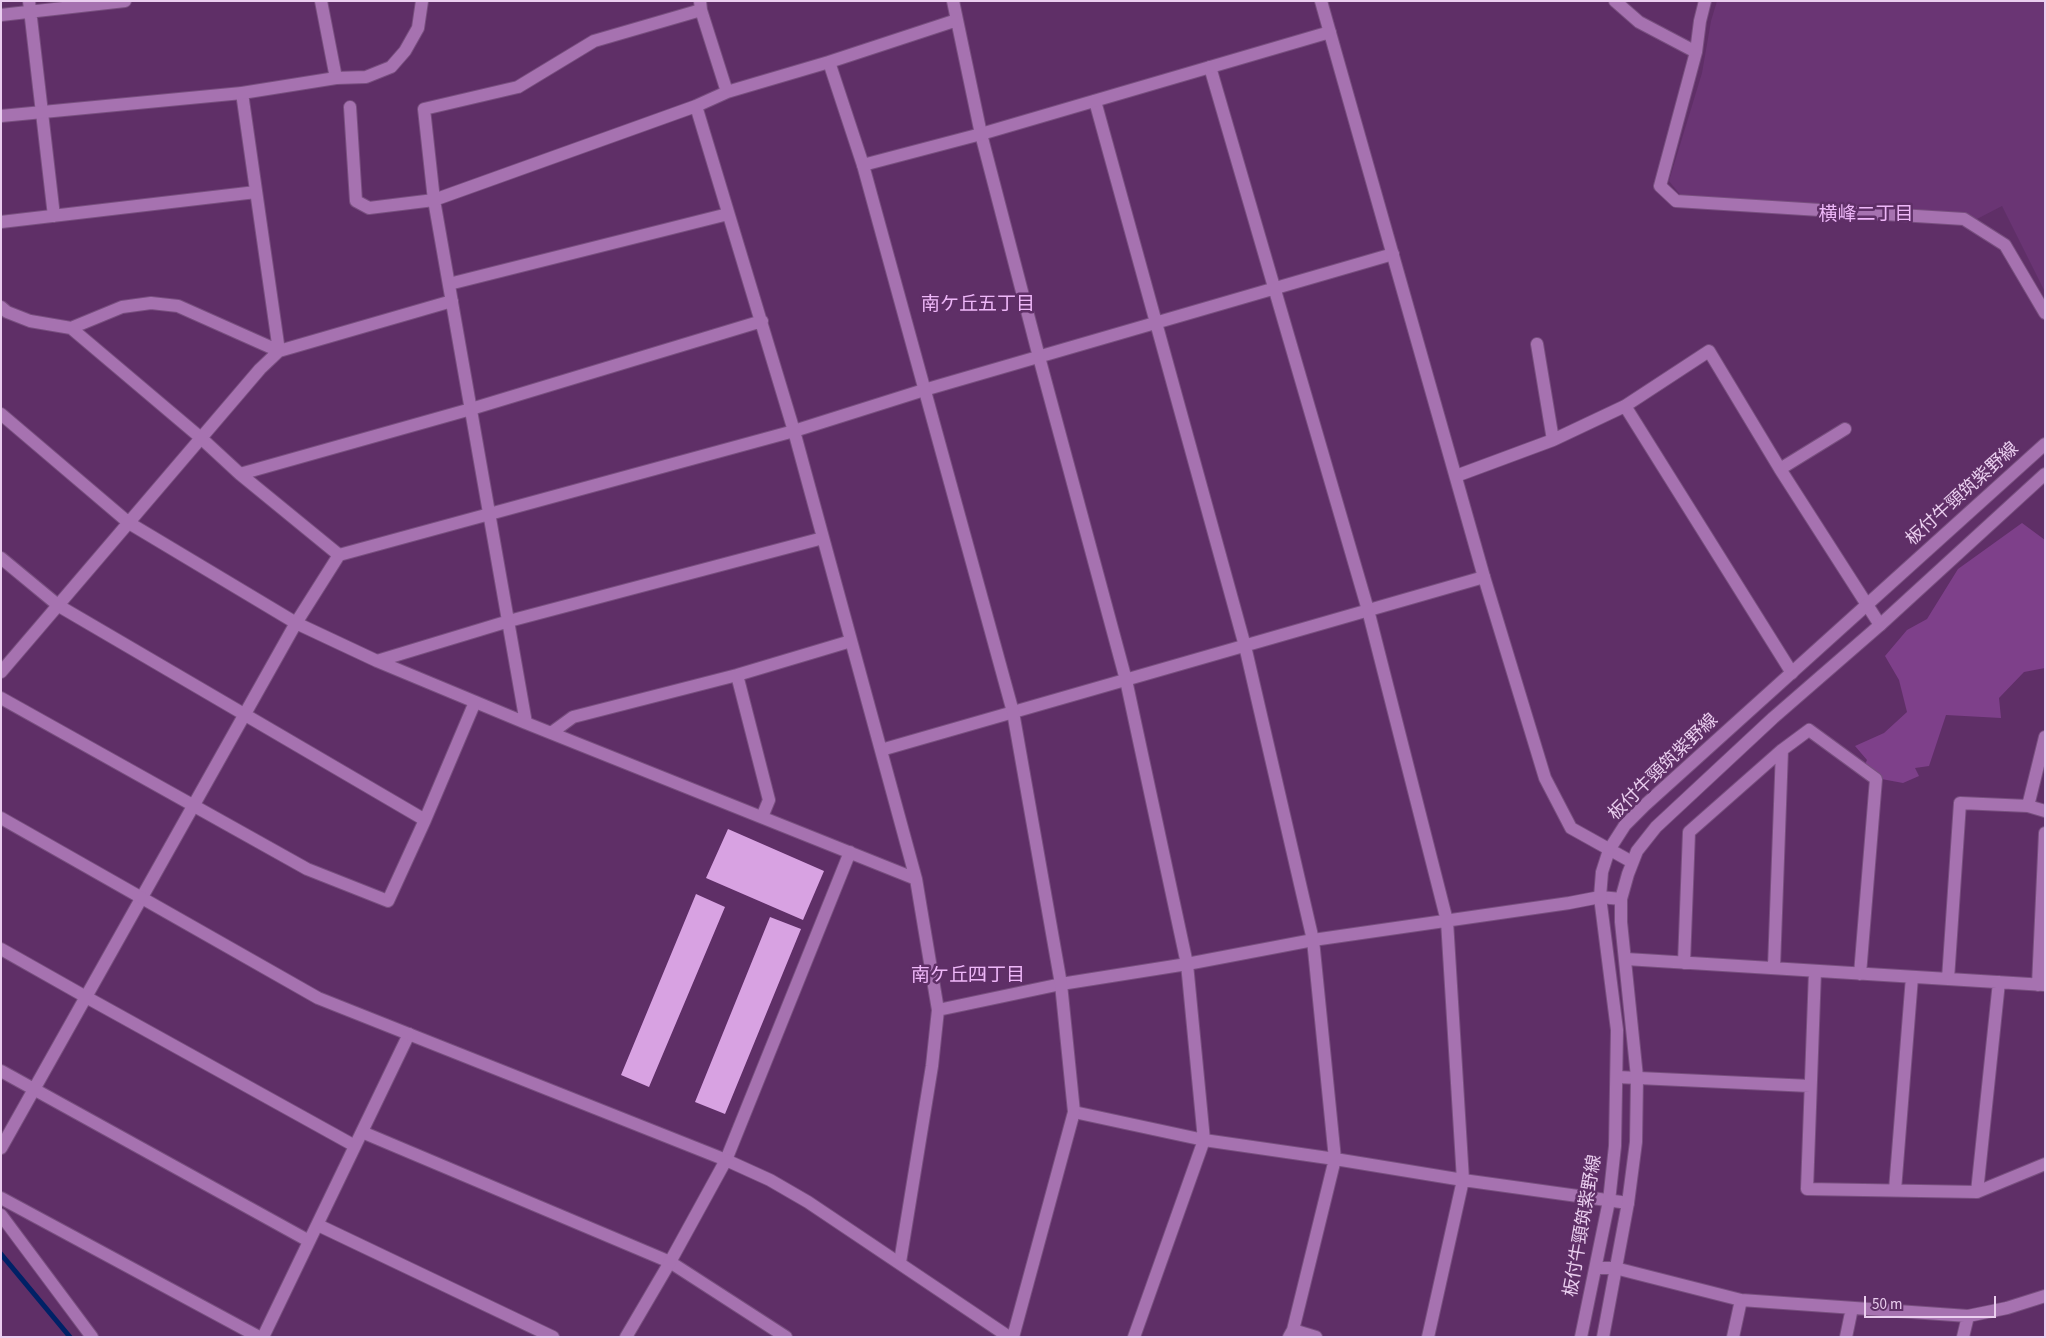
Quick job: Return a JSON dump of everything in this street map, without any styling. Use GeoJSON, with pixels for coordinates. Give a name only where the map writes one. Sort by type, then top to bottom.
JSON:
{"type":"FeatureCollection","features":[{"type":"Feature","properties":{"kind":"street"},"geometry":{"type":"LineString","coordinates":[[1,15],[30,6],[125,1]]}},
{"type":"Feature","properties":{"kind":"street"},"geometry":{"type":"LineString","coordinates":[[321,1],[336,78]]}},
{"type":"Feature","properties":{"kind":"street"},"geometry":{"type":"LineString","coordinates":[[1,116],[242,93],[336,78],[366,77],[391,67],[405,52],[418,28],[422,1]]}},
{"type":"Feature","properties":{"kind":"street"},"geometry":{"type":"LineString","coordinates":[[953,1],[981,134],[1126,680],[1187,964],[1204,1140],[1134,1337]]}},
{"type":"Feature","properties":{"kind":"street"},"geometry":{"type":"LineString","coordinates":[[1322,1],[1484,577],[1545,778],[1571,828],[1632,862]]}},
{"type":"Feature","properties":{"kind":"street"},"geometry":{"type":"LineString","coordinates":[[1616,1],[1639,22],[1696,52]]}},
{"type":"Feature","properties":{"kind":"street"},"geometry":{"type":"LineString","coordinates":[[1705,1],[1696,52],[1660,186],[1676,201],[1964,219],[2005,245],[2045,313]]}},
{"type":"Feature","properties":{"kind":"street"},"geometry":{"type":"LineString","coordinates":[[30,6],[54,216]]}},
{"type":"Feature","properties":{"kind":"street"},"geometry":{"type":"LineString","coordinates":[[526,723],[434,200],[424,109],[518,87],[594,41],[700,6],[727,92]]}},
{"type":"Feature","properties":{"kind":"street"},"geometry":{"type":"LineString","coordinates":[[350,107],[356,201],[369,208],[434,200],[696,106],[727,92],[829,62],[957,20]]}},
{"type":"Feature","properties":{"kind":"street"},"geometry":{"type":"LineString","coordinates":[[862,165],[981,134],[1330,32]]}},
{"type":"Feature","properties":{"kind":"street"},"geometry":{"type":"LineString","coordinates":[[829,62],[862,165],[1013,712],[1061,984],[1074,1112],[1013,1337]]}},
{"type":"Feature","properties":{"kind":"street"},"geometry":{"type":"LineString","coordinates":[[1210,67],[1368,610],[1447,921],[1463,1180],[1428,1337]]}},
{"type":"Feature","properties":{"kind":"street"},"geometry":{"type":"LineString","coordinates":[[242,93],[279,351]]}},
{"type":"Feature","properties":{"kind":"street"},"geometry":{"type":"LineString","coordinates":[[1095,101],[1245,646],[1314,940],[1335,1159],[1291,1333],[1316,1337]]}},
{"type":"Feature","properties":{"kind":"street"},"geometry":{"type":"LineString","coordinates":[[696,106],[794,431],[916,879],[938,1010],[932,1066],[900,1262]]}},
{"type":"Feature","properties":{"kind":"street"},"geometry":{"type":"LineString","coordinates":[[1,222],[256,192]]}},
{"type":"Feature","properties":{"kind":"street"},"geometry":{"type":"LineString","coordinates":[[448,284],[728,214]]}},
{"type":"Feature","properties":{"kind":"street"},"geometry":{"type":"LineString","coordinates":[[1,1148],[296,624],[339,555],[794,431],[1039,356],[1393,254]]}},
{"type":"Feature","properties":{"kind":"street"},"geometry":{"type":"LineString","coordinates":[[1,672],[260,369],[279,351],[452,301]]}},
{"type":"Feature","properties":{"kind":"street"},"geometry":{"type":"LineString","coordinates":[[71,328],[122,306],[151,303],[178,306],[279,351]]}},
{"type":"Feature","properties":{"kind":"street"},"geometry":{"type":"LineString","coordinates":[[1,307],[7,312],[30,321],[71,328],[201,438],[240,474],[339,555]]}},
{"type":"Feature","properties":{"kind":"street"},"geometry":{"type":"LineString","coordinates":[[240,474],[471,409],[762,321]]}},
{"type":"Feature","properties":{"kind":"street"},"geometry":{"type":"LineString","coordinates":[[1537,344],[1553,440]]}},
{"type":"Feature","properties":{"kind":"street"},"geometry":{"type":"LineString","coordinates":[[1456,476],[1553,440],[1625,406],[1709,350],[1780,469],[1866,606],[1880,625]]}},
{"type":"Feature","properties":{"kind":"street"},"geometry":{"type":"LineString","coordinates":[[1625,406],[1792,672]]}},
{"type":"Feature","properties":{"kind":"street"},"geometry":{"type":"LineString","coordinates":[[1,414],[129,523],[296,624],[377,661],[526,723],[916,879]]}},
{"type":"Feature","properties":{"kind":"street"},"geometry":{"type":"LineString","coordinates":[[1780,469],[1844,429]]}},
{"type":"Feature","properties":{"kind":"street","name":"板付牛頸筑紫野線"},"geometry":{"type":"LineString","coordinates":[[1581,1337],[1609,1201],[1615,1146],[1617,1030],[1600,897],[1602,872],[1609,850],[1625,825],[1645,806],[2045,444]]}},
{"type":"Feature","properties":{"kind":"street"},"geometry":{"type":"LineString","coordinates":[[1603,1337],[1628,1203],[1636,1142],[1637,1077],[1621,922],[1621,899],[1637,851],[1656,827],[1773,718],[1880,625],[2045,474]]}},
{"type":"Feature","properties":{"kind":"street"},"geometry":{"type":"LineString","coordinates":[[377,661],[509,621],[823,538]]}},
{"type":"Feature","properties":{"kind":"street"},"geometry":{"type":"LineString","coordinates":[[1,558],[59,606],[425,820]]}},
{"type":"Feature","properties":{"kind":"street"},"geometry":{"type":"LineString","coordinates":[[881,750],[1484,577]]}},
{"type":"Feature","properties":{"kind":"street"},"geometry":{"type":"LineString","coordinates":[[551,733],[573,717],[736,676],[851,641]]}},
{"type":"Feature","properties":{"kind":"street"},"geometry":{"type":"LineString","coordinates":[[736,676],[770,800],[762,817]]}},
{"type":"Feature","properties":{"kind":"street"},"geometry":{"type":"LineString","coordinates":[[1,698],[307,869],[388,901],[475,702]]}},
{"type":"Feature","properties":{"kind":"street"},"geometry":{"type":"LineString","coordinates":[[1684,963],[1689,832],[1782,750],[1809,730],[1876,779],[1860,974]]}},
{"type":"Feature","properties":{"kind":"street"},"geometry":{"type":"LineString","coordinates":[[2028,806],[2045,737]]}},
{"type":"Feature","properties":{"kind":"street"},"geometry":{"type":"LineString","coordinates":[[1774,967],[1782,750]]}},
{"type":"Feature","properties":{"kind":"street"},"geometry":{"type":"LineString","coordinates":[[1948,979],[1960,803],[2028,806],[2045,811]]}},
{"type":"Feature","properties":{"kind":"street"},"geometry":{"type":"LineString","coordinates":[[1,818],[318,998],[726,1160],[770,1180],[808,1202],[900,1262],[1009,1337]]}},
{"type":"Feature","properties":{"kind":"street"},"geometry":{"type":"LineString","coordinates":[[1626,959],[2041,985],[2045,833]]}},
{"type":"Feature","properties":{"kind":"street"},"geometry":{"type":"LineString","coordinates":[[626,1337],[726,1160],[850,852]]}},
{"type":"Feature","properties":{"kind":"street"},"geometry":{"type":"LineString","coordinates":[[938,1010],[1061,984],[1187,964],[1314,940],[1600,897],[1621,899]]}},
{"type":"Feature","properties":{"kind":"street"},"geometry":{"type":"LineString","coordinates":[[1,949],[355,1146]]}},
{"type":"Feature","properties":{"kind":"street"},"geometry":{"type":"LineString","coordinates":[[1815,971],[1807,1189],[1977,1192],[2045,1164]]}},
{"type":"Feature","properties":{"kind":"street"},"geometry":{"type":"LineString","coordinates":[[1895,1190],[1912,977]]}},
{"type":"Feature","properties":{"kind":"street"},"geometry":{"type":"LineString","coordinates":[[1977,1192],[1999,982]]}},
{"type":"Feature","properties":{"kind":"street"},"geometry":{"type":"LineString","coordinates":[[263,1337],[409,1034]]}},
{"type":"Feature","properties":{"kind":"street"},"geometry":{"type":"LineString","coordinates":[[1,1071],[310,1241]]}},
{"type":"Feature","properties":{"kind":"street"},"geometry":{"type":"LineString","coordinates":[[1617,1077],[1810,1086]]}},
{"type":"Feature","properties":{"kind":"street"},"geometry":{"type":"LineString","coordinates":[[1074,1112],[1204,1140],[1463,1180],[1628,1203]]}},
{"type":"Feature","properties":{"kind":"street"},"geometry":{"type":"LineString","coordinates":[[362,1132],[670,1262],[786,1337]]}},
{"type":"Feature","properties":{"kind":"street"},"geometry":{"type":"LineString","coordinates":[[1,1198],[259,1337]]}},
{"type":"Feature","properties":{"kind":"street"},"geometry":{"type":"LineString","coordinates":[[1,1215],[92,1337]]}},
{"type":"Feature","properties":{"kind":"street"},"geometry":{"type":"LineString","coordinates":[[318,1225],[552,1337]]}},
{"type":"Feature","properties":{"kind":"street"},"geometry":{"type":"LineString","coordinates":[[1596,1268],[1616,1268],[1741,1300],[1968,1316],[2007,1308],[2045,1296]]}},
{"type":"Feature","properties":{"kind":"street"},"geometry":{"type":"LineString","coordinates":[[1733,1337],[1741,1300]]}},
{"type":"Feature","properties":{"kind":"street"},"geometry":{"type":"LineString","coordinates":[[1846,1337],[1852,1308]]}},
{"type":"Feature","properties":{"kind":"street"},"geometry":{"type":"LineString","coordinates":[[1963,1337],[1968,1316]]}},
{"type":"Feature","properties":{"kind":"shaded area"},"geometry":{"type":"Polygon","coordinates":[[[1717,1],[2045,1],[2045,292],[2002,206],[1977,219],[1682,197],[1669,181],[1702,73],[1711,21],[1717,1]]]}},
{"type":"Feature","properties":{"kind":"shaded area"},"geometry":{"type":"Polygon","coordinates":[[[2022,523],[2045,540],[2045,668],[2024,672],[1999,698],[2001,718],[1946,715],[1929,766],[1915,768],[1919,776],[1903,783],[1860,775],[1867,760],[1855,746],[1884,733],[1907,712],[1899,680],[1885,656],[1907,630],[1927,619],[1958,569],[2022,523]]]}},
{"type":"Feature","properties":{"kind":"building"},"geometry":{"type":"Polygon","coordinates":[[[728,829],[824,871],[803,920],[706,878],[728,829]]]}},
{"type":"Feature","properties":{"kind":"building"},"geometry":{"type":"Polygon","coordinates":[[[696,894],[725,907],[649,1087],[621,1075],[696,894]]]}},
{"type":"Feature","properties":{"kind":"building"},"geometry":{"type":"Polygon","coordinates":[[[770,917],[801,929],[725,1114],[695,1102],[770,917]]]}},
{"type":"Feature","properties":{"kind":"waterway"},"geometry":{"type":"LineString","coordinates":[[1,1254],[70,1337]]}},
{"type":"Feature","properties":{"kind":"district","name":"横峰二丁目"},"geometry":{"type":"Point","coordinates":[1866,216]}},
{"type":"Feature","properties":{"kind":"district","name":"南ケ丘五丁目"},"geometry":{"type":"Point","coordinates":[978,306]}},
{"type":"Feature","properties":{"kind":"district","name":"南ケ丘四丁目"},"geometry":{"type":"Point","coordinates":[968,977]}}]}
